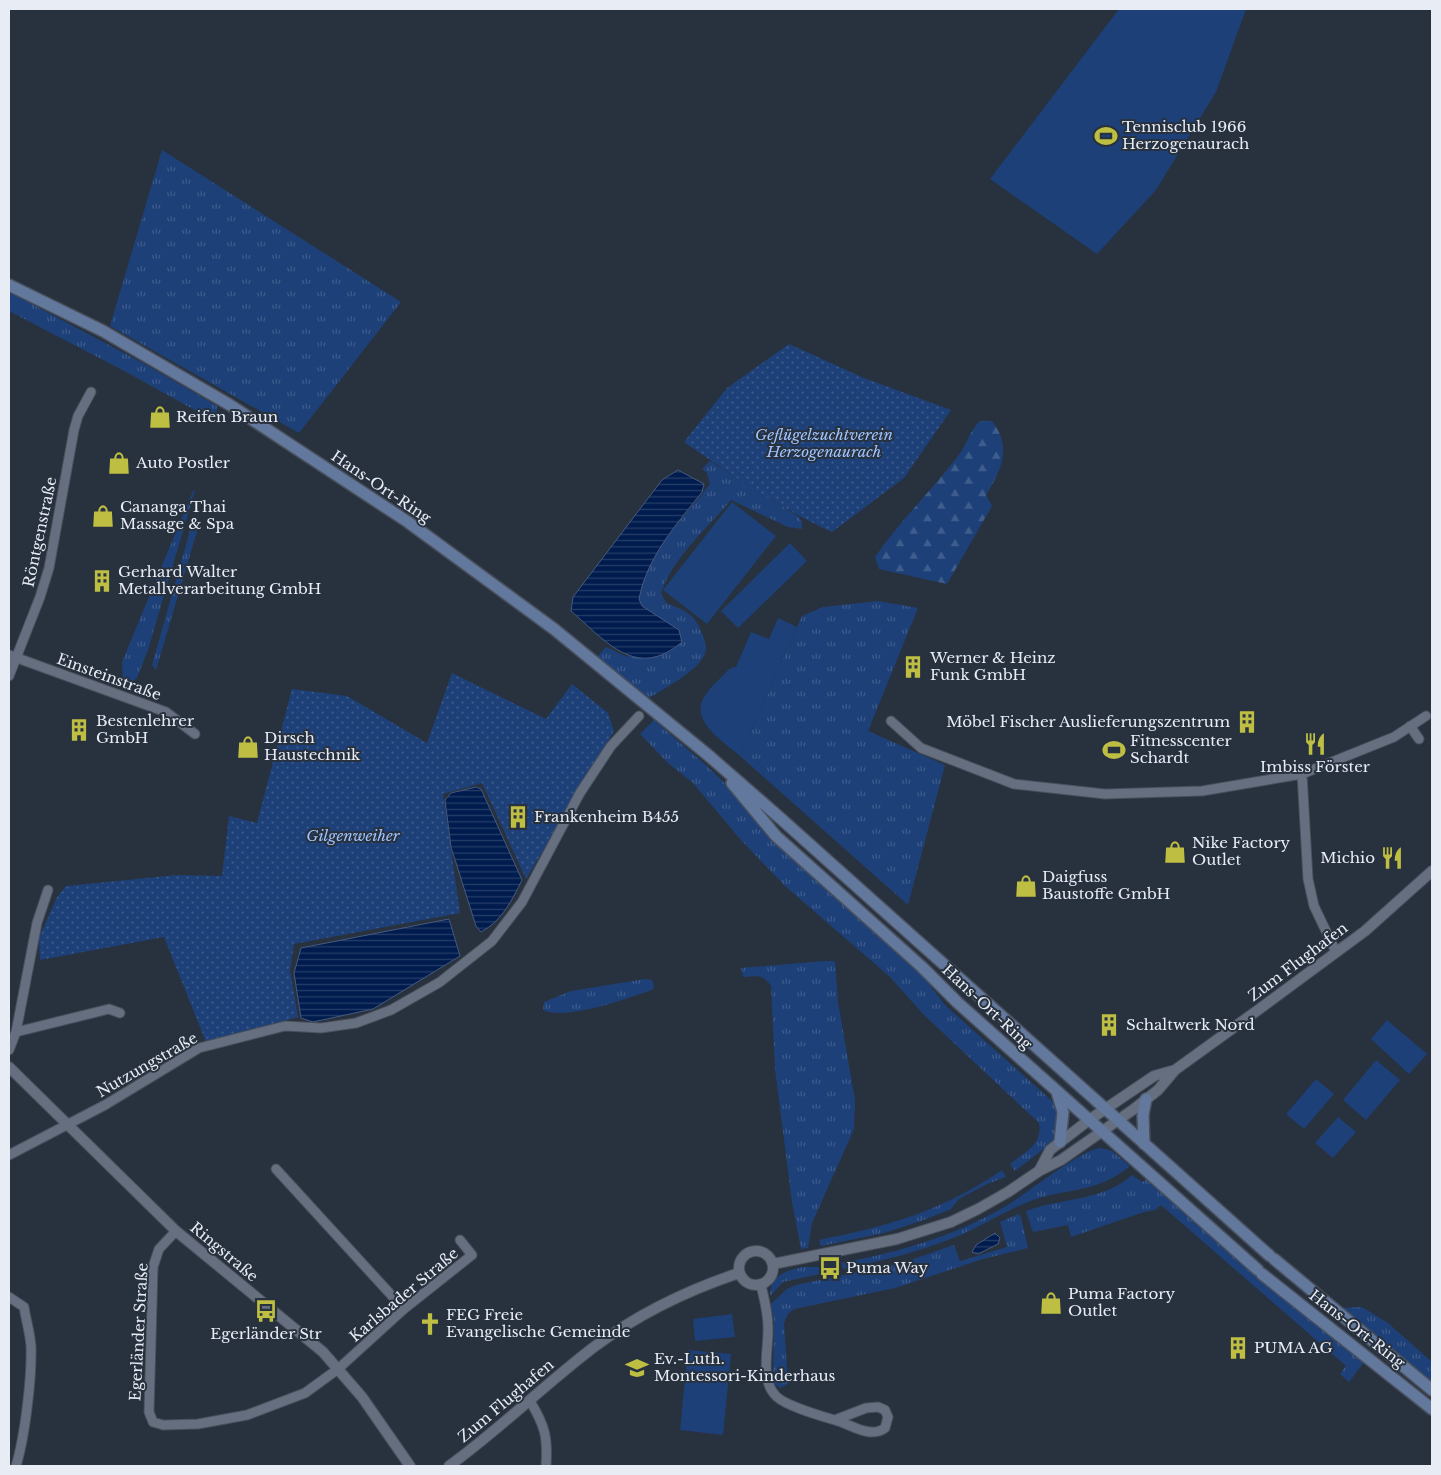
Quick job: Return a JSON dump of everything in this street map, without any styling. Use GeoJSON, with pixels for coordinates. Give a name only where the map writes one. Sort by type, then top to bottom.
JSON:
{"type":"FeatureCollection","features":[{"type":"Feature","properties":{"kind":"main road","name":"Hans-Ort-Ring"},"geometry":{"type":"LineString","coordinates":[[9,285],[103,331],[230,405],[295,446],[408,522],[554,629],[708,755],[1272,1258],[1432,1390]]}},
{"type":"Feature","properties":{"kind":"main road","name":"Hans-Ort-Ring"},"geometry":{"type":"LineString","coordinates":[[708,755],[776,836],[1056,1091],[1260,1272],[1432,1409]]}},
{"type":"Feature","properties":{"kind":"main road"},"geometry":{"type":"LineString","coordinates":[[1056,1091],[1063,1112],[1060,1142]]}},
{"type":"Feature","properties":{"kind":"main road"},"geometry":{"type":"LineString","coordinates":[[1144,1144],[1143,1115],[1146,1099]]}},
{"type":"Feature","properties":{"kind":"street","name":"Röntgenstraße"},"geometry":{"type":"LineString","coordinates":[[9,676],[12,657],[40,597],[49,568],[74,430],[78,416],[91,392]]}},
{"type":"Feature","properties":{"kind":"street","name":"Einsteinstraße"},"geometry":{"type":"LineString","coordinates":[[12,657],[166,712],[195,734]]}},
{"type":"Feature","properties":{"kind":"street","name":"Nutzungstraße"},"geometry":{"type":"LineString","coordinates":[[9,1155],[105,1105],[199,1048],[285,1026],[321,1028],[356,1023],[391,1010],[440,982],[492,941],[516,910],[534,882],[590,777],[611,746],[639,716]]}},
{"type":"Feature","properties":{"kind":"street"},"geometry":{"type":"LineString","coordinates":[[891,721],[921,748],[1014,784],[1105,794],[1202,790],[1302,774],[1394,737],[1426,716]]}},
{"type":"Feature","properties":{"kind":"street"},"geometry":{"type":"LineString","coordinates":[[1410,726],[1419,739]]}},
{"type":"Feature","properties":{"kind":"street"},"geometry":{"type":"LineString","coordinates":[[1302,774],[1308,879],[1314,906],[1336,952]]}},
{"type":"Feature","properties":{"kind":"street","name":"Zum Flughafen"},"geometry":{"type":"LineString","coordinates":[[773,1264],[897,1239],[951,1222],[1008,1192],[1039,1170],[1060,1160],[1158,1090],[1175,1070],[1386,914],[1432,871]]}},
{"type":"Feature","properties":{"kind":"street"},"geometry":{"type":"LineString","coordinates":[[9,1050],[16,1032],[36,923],[48,890]]}},
{"type":"Feature","properties":{"kind":"street"},"geometry":{"type":"LineString","coordinates":[[16,1032],[109,1009],[120,1013]]}},
{"type":"Feature","properties":{"kind":"street","name":"Ringstraße"},"geometry":{"type":"LineString","coordinates":[[9,1067],[176,1231],[311,1341],[362,1397],[410,1466]]}},
{"type":"Feature","properties":{"kind":"street","name":"Zum Flughafen"},"geometry":{"type":"LineString","coordinates":[[1039,1170],[1050,1150],[1089,1120],[1154,1076],[1175,1070]]}},
{"type":"Feature","properties":{"kind":"street"},"geometry":{"type":"LineString","coordinates":[[276,1169],[404,1309]]}},
{"type":"Feature","properties":{"kind":"street","name":"Egerländer Straße"},"geometry":{"type":"LineString","coordinates":[[176,1231],[159,1250],[153,1267],[149,1412],[153,1422],[162,1425],[198,1424],[247,1415],[305,1393],[338,1369]]}},
{"type":"Feature","properties":{"kind":"street","name":"Karlsbader Straße"},"geometry":{"type":"LineString","coordinates":[[338,1369],[404,1309],[472,1255],[460,1240]]}},
{"type":"Feature","properties":{"kind":"street"},"geometry":{"type":"LineString","coordinates":[[752,1252],[763,1253],[773,1264],[770,1279],[761,1285],[750,1285],[740,1273],[743,1257],[752,1252]]}},
{"type":"Feature","properties":{"kind":"street","name":"Zum Flughafen"},"geometry":{"type":"LineString","coordinates":[[449,1466],[595,1347],[626,1326],[700,1286],[740,1273]]}},
{"type":"Feature","properties":{"kind":"street"},"geometry":{"type":"LineString","coordinates":[[761,1285],[768,1328],[767,1378],[770,1388],[782,1400],[835,1420],[875,1432],[885,1428],[888,1417],[885,1410],[875,1407],[835,1420]]}},
{"type":"Feature","properties":{"kind":"street"},"geometry":{"type":"LineString","coordinates":[[9,1297],[24,1307],[31,1343],[31,1360],[16,1466]]}},
{"type":"Feature","properties":{"kind":"street"},"geometry":{"type":"LineString","coordinates":[[530,1401],[545,1428],[548,1443],[546,1466]]}},
{"type":"Feature","properties":{"kind":"green space","name":"Tennisclub 1966 Herzogenaurach"},"geometry":{"type":"Polygon","coordinates":[[[1119,9],[1246,9],[1216,92],[1156,190],[1097,254],[990,179],[1119,9]]]}},
{"type":"Feature","properties":{"kind":"green space"},"geometry":{"type":"Polygon","coordinates":[[[162,150],[401,302],[299,433],[110,326],[162,150]]]}},
{"type":"Feature","properties":{"kind":"green space"},"geometry":{"type":"Polygon","coordinates":[[[9,292],[143,363],[217,406],[216,422],[128,373],[9,311],[9,292]]]}},
{"type":"Feature","properties":{"kind":"green space","name":"Geflügelzuchtverein Herzogenaurach"},"geometry":{"type":"Polygon","coordinates":[[[789,344],[864,378],[951,410],[904,478],[832,532],[775,502],[684,442],[727,388],[789,344]]]}},
{"type":"Feature","properties":{"kind":"green space"},"geometry":{"type":"Polygon","coordinates":[[[980,421],[992,421],[1002,440],[1003,458],[986,495],[992,506],[947,584],[879,569],[875,557],[958,456],[973,429],[980,421]]]}},
{"type":"Feature","properties":{"kind":"green space"},"geometry":{"type":"Polygon","coordinates":[[[710,461],[799,517],[802,529],[788,527],[731,500],[682,555],[666,580],[661,593],[666,603],[683,610],[695,620],[705,642],[705,654],[701,661],[687,674],[646,700],[596,658],[606,647],[627,657],[657,616],[642,606],[639,599],[643,582],[667,538],[710,484],[707,473],[702,469],[710,461]]]}},
{"type":"Feature","properties":{"kind":"green space"},"geometry":{"type":"Polygon","coordinates":[[[195,490],[148,650],[137,678],[123,689],[122,662],[195,490]]]}},
{"type":"Feature","properties":{"kind":"green space"},"geometry":{"type":"Polygon","coordinates":[[[732,502],[776,536],[707,624],[663,590],[732,502]]]}},
{"type":"Feature","properties":{"kind":"green space"},"geometry":{"type":"Polygon","coordinates":[[[193,520],[200,521],[156,670],[152,665],[193,520]]]}},
{"type":"Feature","properties":{"kind":"green space"},"geometry":{"type":"Polygon","coordinates":[[[790,543],[807,561],[738,628],[721,611],[790,543]]]}},
{"type":"Feature","properties":{"kind":"green space"},"geometry":{"type":"Polygon","coordinates":[[[878,601],[918,608],[868,731],[945,765],[908,905],[740,756],[802,616],[823,607],[878,601]]]}},
{"type":"Feature","properties":{"kind":"green space"},"geometry":{"type":"Polygon","coordinates":[[[778,618],[797,627],[740,756],[711,731],[701,715],[701,706],[704,697],[713,686],[730,668],[736,667],[751,632],[769,639],[778,618]]]}},
{"type":"Feature","properties":{"kind":"green space","name":"Gilgenweiher"},"geometry":{"type":"Polygon","coordinates":[[[452,673],[546,719],[572,684],[608,713],[614,731],[526,879],[482,783],[443,794],[460,913],[294,944],[290,970],[298,1017],[206,1042],[164,937],[40,960],[39,938],[57,897],[66,886],[177,875],[222,876],[229,816],[257,823],[292,689],[347,696],[427,743],[452,673]]]}},
{"type":"Feature","properties":{"kind":"green space"},"geometry":{"type":"Polygon","coordinates":[[[654,720],[708,767],[919,971],[945,1005],[1051,1100],[1056,1109],[1058,1120],[1058,1131],[1054,1141],[1015,1171],[1010,1164],[1036,1142],[1040,1130],[1039,1123],[923,1014],[890,977],[785,886],[740,839],[693,783],[668,763],[640,734],[654,720]]]}},
{"type":"Feature","properties":{"kind":"green space"},"geometry":{"type":"Polygon","coordinates":[[[835,961],[838,1002],[855,1100],[854,1129],[812,1223],[808,1248],[801,1249],[792,1202],[775,1069],[771,986],[766,979],[756,976],[743,977],[741,968],[835,961]]]}},
{"type":"Feature","properties":{"kind":"green space"},"geometry":{"type":"Polygon","coordinates":[[[645,979],[652,980],[654,987],[652,990],[613,1003],[566,1013],[553,1013],[543,1010],[544,1002],[571,991],[645,979]]]}},
{"type":"Feature","properties":{"kind":"green space"},"geometry":{"type":"Polygon","coordinates":[[[1387,1020],[1427,1054],[1409,1074],[1371,1039],[1387,1020]]]}},
{"type":"Feature","properties":{"kind":"green space"},"geometry":{"type":"Polygon","coordinates":[[[1376,1060],[1400,1080],[1366,1120],[1343,1100],[1376,1060]]]}},
{"type":"Feature","properties":{"kind":"green space"},"geometry":{"type":"Polygon","coordinates":[[[1316,1079],[1334,1094],[1304,1129],[1286,1114],[1316,1079]]]}},
{"type":"Feature","properties":{"kind":"green space"},"geometry":{"type":"Polygon","coordinates":[[[1338,1117],[1356,1132],[1333,1158],[1315,1143],[1338,1117]]]}},
{"type":"Feature","properties":{"kind":"green space"},"geometry":{"type":"Polygon","coordinates":[[[1101,1148],[1112,1151],[1130,1166],[1105,1182],[1028,1202],[965,1233],[942,1242],[900,1256],[843,1269],[841,1263],[908,1247],[973,1223],[1014,1201],[1071,1161],[1083,1154],[1101,1148]]]}},
{"type":"Feature","properties":{"kind":"green space"},"geometry":{"type":"Polygon","coordinates":[[[1002,1170],[1006,1177],[987,1184],[959,1199],[951,1209],[884,1233],[821,1246],[819,1240],[892,1223],[936,1206],[980,1184],[1002,1170]]]}},
{"type":"Feature","properties":{"kind":"green space"},"geometry":{"type":"Polygon","coordinates":[[[1132,1175],[1142,1182],[1147,1179],[1251,1272],[1364,1362],[1349,1382],[1340,1374],[1346,1366],[1161,1205],[1155,1210],[1071,1237],[1068,1225],[1033,1232],[1026,1211],[1108,1190],[1132,1175]]]}},
{"type":"Feature","properties":{"kind":"green space"},"geometry":{"type":"Polygon","coordinates":[[[1018,1214],[1021,1217],[1028,1248],[983,1259],[895,1288],[794,1309],[788,1314],[784,1323],[788,1384],[780,1388],[773,1383],[774,1322],[771,1304],[787,1289],[796,1285],[905,1262],[954,1245],[960,1261],[1007,1247],[1000,1222],[1018,1214]]]}},
{"type":"Feature","properties":{"kind":"green space"},"geometry":{"type":"Polygon","coordinates":[[[804,1267],[819,1267],[820,1274],[783,1282],[770,1296],[776,1278],[786,1272],[804,1267]]]}},
{"type":"Feature","properties":{"kind":"green space"},"geometry":{"type":"Polygon","coordinates":[[[1362,1307],[1388,1323],[1432,1362],[1432,1383],[1340,1308],[1362,1307]]]}},
{"type":"Feature","properties":{"kind":"green space"},"geometry":{"type":"Polygon","coordinates":[[[732,1314],[735,1337],[695,1341],[693,1319],[732,1314]]]}},
{"type":"Feature","properties":{"kind":"green space"},"geometry":{"type":"Polygon","coordinates":[[[688,1350],[731,1354],[723,1435],[680,1430],[688,1350]]]}},
{"type":"Feature","properties":{"kind":"shaded area"},"geometry":{"type":"Polygon","coordinates":[[[678,470],[704,484],[702,492],[673,529],[656,555],[643,584],[639,599],[642,606],[679,630],[682,642],[665,653],[650,658],[636,657],[622,652],[609,644],[571,611],[573,597],[662,480],[678,470]]]}},
{"type":"Feature","properties":{"kind":"shaded area"},"geometry":{"type":"Polygon","coordinates":[[[476,787],[481,789],[522,880],[501,916],[481,932],[476,926],[451,847],[445,800],[451,793],[476,787]]]}},
{"type":"Feature","properties":{"kind":"shaded area"},"geometry":{"type":"Polygon","coordinates":[[[449,919],[460,956],[373,1009],[313,1022],[301,1018],[294,973],[301,948],[449,919]]]}},
{"type":"Feature","properties":{"kind":"shaded area"},"geometry":{"type":"Polygon","coordinates":[[[995,1233],[1000,1238],[998,1244],[978,1254],[972,1252],[976,1245],[995,1233]]]}},
{"type":"Feature","properties":{"kind":"place","name":"Tennisclub 1966 Herzogenaurach"},"geometry":{"type":"Point","coordinates":[1106,136]}},
{"type":"Feature","properties":{"kind":"place","name":"Reifen Braun"},"geometry":{"type":"Point","coordinates":[160,417]}},
{"type":"Feature","properties":{"kind":"place","name":"Auto Postler"},"geometry":{"type":"Point","coordinates":[119,463]}},
{"type":"Feature","properties":{"kind":"place","name":"Cananga Thai Massage & Spa"},"geometry":{"type":"Point","coordinates":[103,516]}},
{"type":"Feature","properties":{"kind":"place","name":"Gerhard Walter Metallverarbeitung GmbH"},"geometry":{"type":"Point","coordinates":[102,581]}},
{"type":"Feature","properties":{"kind":"place","name":"Werner & Heinz Funk GmbH"},"geometry":{"type":"Point","coordinates":[913,667]}},
{"type":"Feature","properties":{"kind":"place","name":"Möbel Fischer Auslieferungszentrum"},"geometry":{"type":"Point","coordinates":[1247,722]}},
{"type":"Feature","properties":{"kind":"place","name":"Bestenlehrer GmbH"},"geometry":{"type":"Point","coordinates":[79,730]}},
{"type":"Feature","properties":{"kind":"place","name":"Imbiss Förster"},"geometry":{"type":"Point","coordinates":[1315,744]}},
{"type":"Feature","properties":{"kind":"place","name":"Dirsch Haustechnik"},"geometry":{"type":"Point","coordinates":[248,747]}},
{"type":"Feature","properties":{"kind":"place","name":"Fitnesscenter Schardt"},"geometry":{"type":"Point","coordinates":[1114,750]}},
{"type":"Feature","properties":{"kind":"place","name":"Frankenheim B455"},"geometry":{"type":"Point","coordinates":[518,817]}},
{"type":"Feature","properties":{"kind":"place","name":"Nike Factory Outlet"},"geometry":{"type":"Point","coordinates":[1175,852]}},
{"type":"Feature","properties":{"kind":"place","name":"Michio"},"geometry":{"type":"Point","coordinates":[1392,858]}},
{"type":"Feature","properties":{"kind":"place","name":"Daigfuss Baustoffe GmbH"},"geometry":{"type":"Point","coordinates":[1026,886]}},
{"type":"Feature","properties":{"kind":"place","name":"Schaltwerk Nord"},"geometry":{"type":"Point","coordinates":[1109,1025]}},
{"type":"Feature","properties":{"kind":"place","name":"Puma Way"},"geometry":{"type":"Point","coordinates":[830,1268]}},
{"type":"Feature","properties":{"kind":"place","name":"Puma Factory Outlet"},"geometry":{"type":"Point","coordinates":[1051,1303]}},
{"type":"Feature","properties":{"kind":"place","name":"Egerländer Str"},"geometry":{"type":"Point","coordinates":[266,1311]}},
{"type":"Feature","properties":{"kind":"place","name":"FEG Freie Evangelische Gemeinde"},"geometry":{"type":"Point","coordinates":[430,1324]}},
{"type":"Feature","properties":{"kind":"place","name":"PUMA AG"},"geometry":{"type":"Point","coordinates":[1238,1348]}},
{"type":"Feature","properties":{"kind":"place","name":"Ev.-Luth. Montessori-Kinderhaus"},"geometry":{"type":"Point","coordinates":[637,1368]}}]}
